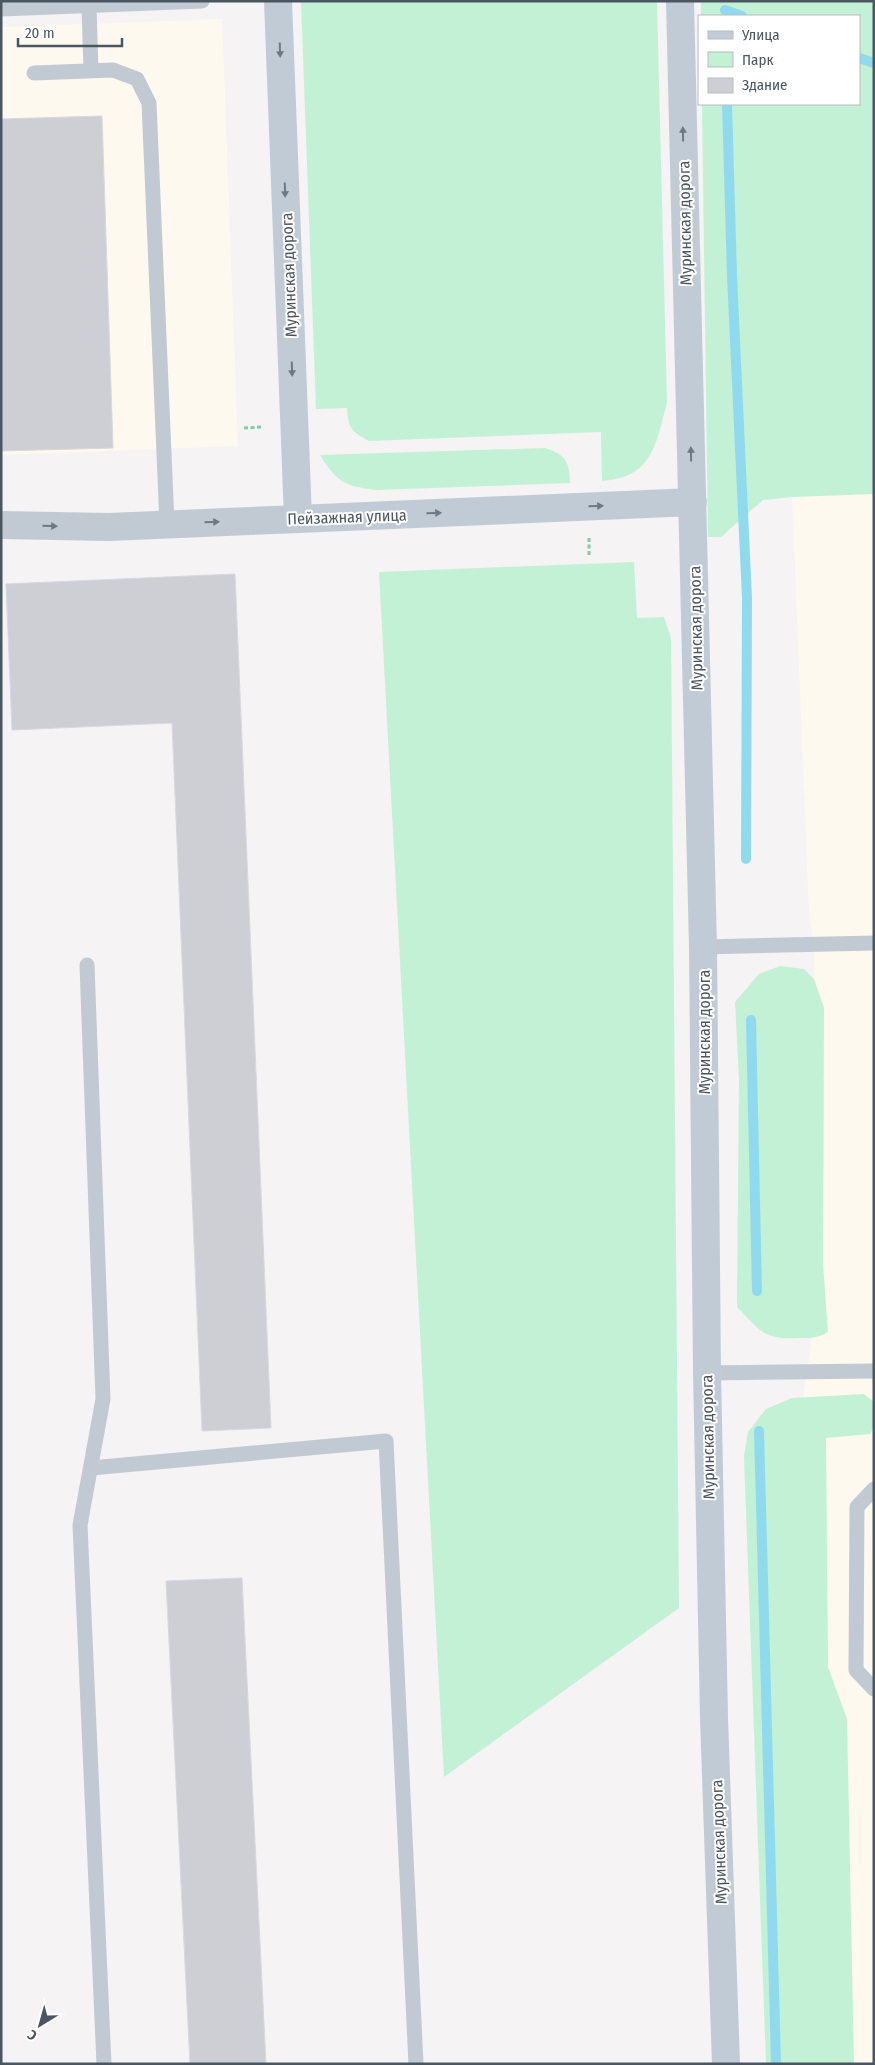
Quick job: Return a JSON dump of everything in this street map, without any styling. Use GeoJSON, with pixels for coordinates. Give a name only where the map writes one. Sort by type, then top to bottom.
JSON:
{"type":"FeatureCollection","features":[{"type":"Feature","properties":{"kind":"street","name":"Муринская дорога"},"geometry":{"type":"LineString","coordinates":[[278,1],[298,519]]}},
{"type":"Feature","properties":{"kind":"street","name":"Муринская дорога"},"geometry":{"type":"LineString","coordinates":[[680,1],[704,947],[707,1373],[714,1718],[726,2064]]}},
{"type":"Feature","properties":{"kind":"street","name":"Пейзажная улица"},"geometry":{"type":"LineString","coordinates":[[1,525],[109,527],[693,502]]}},
{"type":"Feature","properties":{"kind":"lane"},"geometry":{"type":"LineString","coordinates":[[1,9],[202,1]]}},
{"type":"Feature","properties":{"kind":"lane"},"geometry":{"type":"LineString","coordinates":[[89,6],[91,71]]}},
{"type":"Feature","properties":{"kind":"lane"},"geometry":{"type":"LineString","coordinates":[[34,73],[113,70],[137,79],[148,103],[167,524]]}},
{"type":"Feature","properties":{"kind":"lane"},"geometry":{"type":"LineString","coordinates":[[704,947],[874,943]]}},
{"type":"Feature","properties":{"kind":"lane"},"geometry":{"type":"LineString","coordinates":[[87,965],[103,1399],[80,1525],[104,2064]]}},
{"type":"Feature","properties":{"kind":"lane"},"geometry":{"type":"LineString","coordinates":[[707,1373],[874,1371]]}},
{"type":"Feature","properties":{"kind":"lane"},"geometry":{"type":"LineString","coordinates":[[91,1468],[386,1441],[416,2064]]}},
{"type":"Feature","properties":{"kind":"lane"},"geometry":{"type":"LineString","coordinates":[[874,1489],[857,1507],[856,1660],[856,1670],[874,1689]]}},
{"type":"Feature","properties":{"kind":"path"},"geometry":{"type":"LineString","coordinates":[[244,428],[271,426]]}},
{"type":"Feature","properties":{"kind":"path"},"geometry":{"type":"LineString","coordinates":[[589,534],[589,556]]}},
{"type":"Feature","properties":{"kind":"shaded area"},"geometry":{"type":"Polygon","coordinates":[[[222,19],[238,446],[1,455],[1,27],[222,19]]]}},
{"type":"Feature","properties":{"kind":"shaded area"},"geometry":{"type":"Polygon","coordinates":[[[874,494],[874,2064],[823,2064],[801,1410],[823,1263],[824,1008],[814,979],[814,944],[809,916],[792,497],[874,494]]]}},
{"type":"Feature","properties":{"kind":"green space"},"geometry":{"type":"Polygon","coordinates":[[[301,1],[657,1],[667,403],[655,446],[642,466],[632,473],[619,478],[602,481],[601,432],[369,441],[354,431],[350,425],[347,408],[316,409],[301,1]]]}},
{"type":"Feature","properties":{"kind":"green space"},"geometry":{"type":"Polygon","coordinates":[[[701,1],[874,1],[874,494],[763,500],[721,537],[708,537],[702,105],[860,105],[860,15],[701,15],[701,1]]]}},
{"type":"Feature","properties":{"kind":"green space"},"geometry":{"type":"Polygon","coordinates":[[[545,448],[562,456],[565,460],[569,470],[570,483],[376,490],[356,487],[342,481],[331,471],[320,455],[545,448]]]}},
{"type":"Feature","properties":{"kind":"green space"},"geometry":{"type":"Polygon","coordinates":[[[634,562],[637,618],[664,617],[671,638],[679,1608],[444,1777],[379,572],[634,562]]]}},
{"type":"Feature","properties":{"kind":"green space"},"geometry":{"type":"Polygon","coordinates":[[[780,966],[804,969],[814,979],[824,1008],[823,1263],[828,1332],[811,1338],[787,1338],[770,1335],[758,1328],[737,1307],[739,1079],[735,1002],[759,974],[780,966]]]}},
{"type":"Feature","properties":{"kind":"green space"},"geometry":{"type":"Polygon","coordinates":[[[864,1394],[874,1402],[874,1427],[870,1434],[826,1438],[828,1667],[847,1719],[854,2064],[766,2064],[744,1456],[748,1432],[766,1409],[792,1398],[864,1394]]]}},
{"type":"Feature","properties":{"kind":"building"},"geometry":{"type":"Polygon","coordinates":[[[102,116],[113,448],[1,451],[1,119],[102,116]]]}},
{"type":"Feature","properties":{"kind":"building"},"geometry":{"type":"Polygon","coordinates":[[[235,574],[271,1428],[202,1431],[172,723],[12,730],[6,584],[235,574]]]}},
{"type":"Feature","properties":{"kind":"building"},"geometry":{"type":"Polygon","coordinates":[[[242,1578],[266,2064],[190,2064],[166,1581],[242,1578]]]}},
{"type":"Feature","properties":{"kind":"waterway"},"geometry":{"type":"LineString","coordinates":[[725,10],[739,15]]}},
{"type":"Feature","properties":{"kind":"waterway"},"geometry":{"type":"LineString","coordinates":[[860,58],[874,63]]}},
{"type":"Feature","properties":{"kind":"waterway"},"geometry":{"type":"LineString","coordinates":[[727,105],[732,276],[747,598],[746,859]]}},
{"type":"Feature","properties":{"kind":"waterway"},"geometry":{"type":"LineString","coordinates":[[751,1020],[757,1291]]}},
{"type":"Feature","properties":{"kind":"waterway"},"geometry":{"type":"LineString","coordinates":[[759,1431],[776,2064]]}}]}
